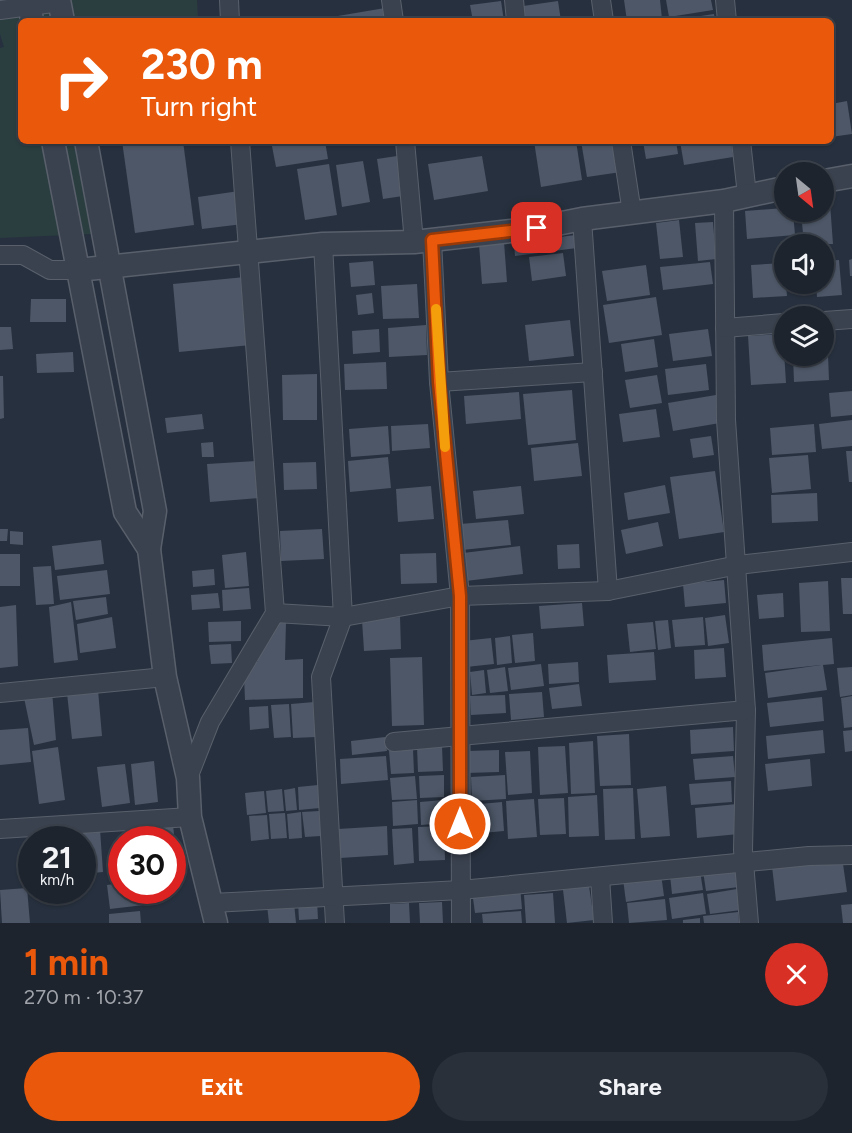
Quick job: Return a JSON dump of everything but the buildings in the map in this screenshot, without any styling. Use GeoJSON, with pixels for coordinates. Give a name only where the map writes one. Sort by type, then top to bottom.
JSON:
{"type":"FeatureCollection","features":[{"type":"Feature","properties":{"kind":"street"},"geometry":{"type":"LineString","coordinates":[[229,0],[230,18]]}},
{"type":"Feature","properties":{"kind":"street"},"geometry":{"type":"LineString","coordinates":[[392,0],[394,18]]}},
{"type":"Feature","properties":{"kind":"street"},"geometry":{"type":"LineString","coordinates":[[514,0],[516,18]]}},
{"type":"Feature","properties":{"kind":"street"},"geometry":{"type":"LineString","coordinates":[[601,0],[604,18]]}},
{"type":"Feature","properties":{"kind":"street"},"geometry":{"type":"LineString","coordinates":[[725,0],[727,18]]}},
{"type":"Feature","properties":{"kind":"street"},"geometry":{"type":"LineString","coordinates":[[0,10],[61,8]]}},
{"type":"Feature","properties":{"kind":"street"},"geometry":{"type":"LineString","coordinates":[[54,144],[125,512],[149,549]]}},
{"type":"Feature","properties":{"kind":"street"},"geometry":{"type":"LineString","coordinates":[[87,144],[155,511],[149,549],[165,677],[188,778],[190,817],[214,913],[334,898],[461,890],[852,855]]}},
{"type":"Feature","properties":{"kind":"street"},"geometry":{"type":"LineString","coordinates":[[188,778],[210,722],[275,613],[240,144]]}},
{"type":"Feature","properties":{"kind":"street"},"geometry":{"type":"LineString","coordinates":[[406,144],[423,241],[460,596],[461,923]]}},
{"type":"Feature","properties":{"kind":"street"},"geometry":{"type":"LineString","coordinates":[[621,144],[632,213]]}},
{"type":"Feature","properties":{"kind":"street"},"geometry":{"type":"LineString","coordinates":[[741,144],[747,195]]}},
{"type":"Feature","properties":{"kind":"street"},"geometry":{"type":"LineString","coordinates":[[834,179],[852,176]]}},
{"type":"Feature","properties":{"kind":"street"},"geometry":{"type":"LineString","coordinates":[[0,255],[23,255],[50,270],[78,270],[322,244],[423,241],[537,228],[582,219],[724,201],[774,190]]}},
{"type":"Feature","properties":{"kind":"street"},"geometry":{"type":"LineString","coordinates":[[724,201],[726,420],[738,565],[746,711],[743,850],[746,863],[749,923]]}},
{"type":"Feature","properties":{"kind":"street"},"geometry":{"type":"LineString","coordinates":[[582,219],[608,591]]}},
{"type":"Feature","properties":{"kind":"street"},"geometry":{"type":"LineString","coordinates":[[322,244],[343,617],[321,677],[335,923]]}},
{"type":"Feature","properties":{"kind":"street"},"geometry":{"type":"LineString","coordinates":[[834,320],[852,319]]}},
{"type":"Feature","properties":{"kind":"street"},"geometry":{"type":"LineString","coordinates":[[724,328],[774,324]]}},
{"type":"Feature","properties":{"kind":"street"},"geometry":{"type":"LineString","coordinates":[[439,382],[593,372]]}},
{"type":"Feature","properties":{"kind":"street"},"geometry":{"type":"LineString","coordinates":[[275,613],[343,617],[460,596],[608,591],[738,565],[852,552]]}},
{"type":"Feature","properties":{"kind":"street"},"geometry":{"type":"LineString","coordinates":[[0,693],[165,677]]}},
{"type":"Feature","properties":{"kind":"street"},"geometry":{"type":"LineString","coordinates":[[394,742],[746,711]]}},
{"type":"Feature","properties":{"kind":"street"},"geometry":{"type":"LineString","coordinates":[[0,829],[190,817]]}},
{"type":"Feature","properties":{"kind":"street"},"geometry":{"type":"LineString","coordinates":[[600,877],[603,923]]}},
{"type":"Feature","properties":{"kind":"green space"},"geometry":{"type":"Polygon","coordinates":[[[0,0],[197,0],[198,18],[18,18],[18,144],[98,144],[112,233],[0,238],[0,48],[4,47],[0,34],[0,0]]]}},
{"type":"Feature","properties":{"kind":"slow traffic"},"geometry":{"type":"LineString","coordinates":[[436,309],[445,447]]}},
{"type":"Feature","properties":{"kind":"route"},"geometry":{"type":"LineString","coordinates":[[460,824],[460,596],[439,382],[432,240],[537,228]]}}]}
